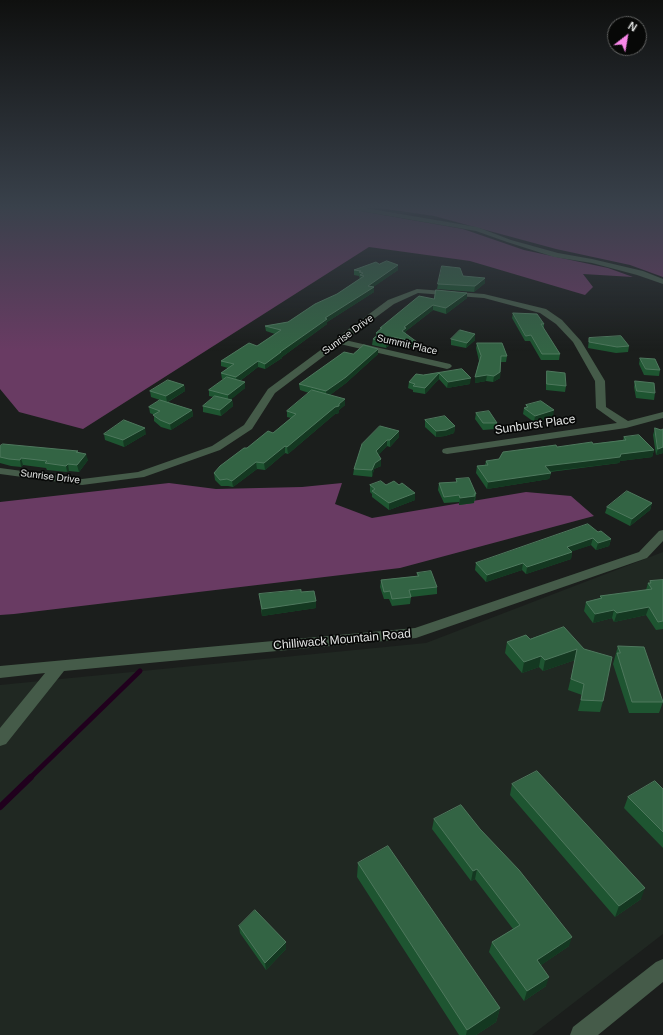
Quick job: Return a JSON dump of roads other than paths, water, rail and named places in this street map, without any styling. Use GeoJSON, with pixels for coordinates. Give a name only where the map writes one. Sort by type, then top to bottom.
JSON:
{"type":"FeatureCollection","features":[{"type":"Feature","properties":{"kind":"street"},"geometry":{"type":"LineString","coordinates":[[555,254],[592,261],[663,282]]}},
{"type":"Feature","properties":{"kind":"street","name":"Sunrise Drive"},"geometry":{"type":"LineString","coordinates":[[0,471],[82,482],[140,475],[216,448],[248,428],[271,390],[372,318],[391,302],[417,292],[445,292],[484,296],[543,310],[559,322],[576,341],[600,382],[601,408],[626,425]]}},
{"type":"Feature","properties":{"kind":"street","name":"Summit Place"},"geometry":{"type":"LineString","coordinates":[[339,341],[447,366]]}},
{"type":"Feature","properties":{"kind":"street"},"geometry":{"type":"LineString","coordinates":[[626,425],[663,415]]}},
{"type":"Feature","properties":{"kind":"street","name":"Sunburst Place"},"geometry":{"type":"LineString","coordinates":[[447,451],[626,425]]}},
{"type":"Feature","properties":{"kind":"street","name":"Chilliwack Mountain Road"},"geometry":{"type":"LineString","coordinates":[[0,672],[416,633],[643,555],[663,534]]}},
{"type":"Feature","properties":{"kind":"street"},"geometry":{"type":"LineString","coordinates":[[0,739],[60,666]]}},
{"type":"Feature","properties":{"kind":"street"},"geometry":{"type":"LineString","coordinates":[[581,1035],[663,969]]}},
{"type":"Feature","properties":{"kind":"waterway"},"geometry":{"type":"LineString","coordinates":[[30,778],[140,671]]}},
{"type":"Feature","properties":{"kind":"waterway"},"geometry":{"type":"LineString","coordinates":[[0,807],[31,777]]}}]}
